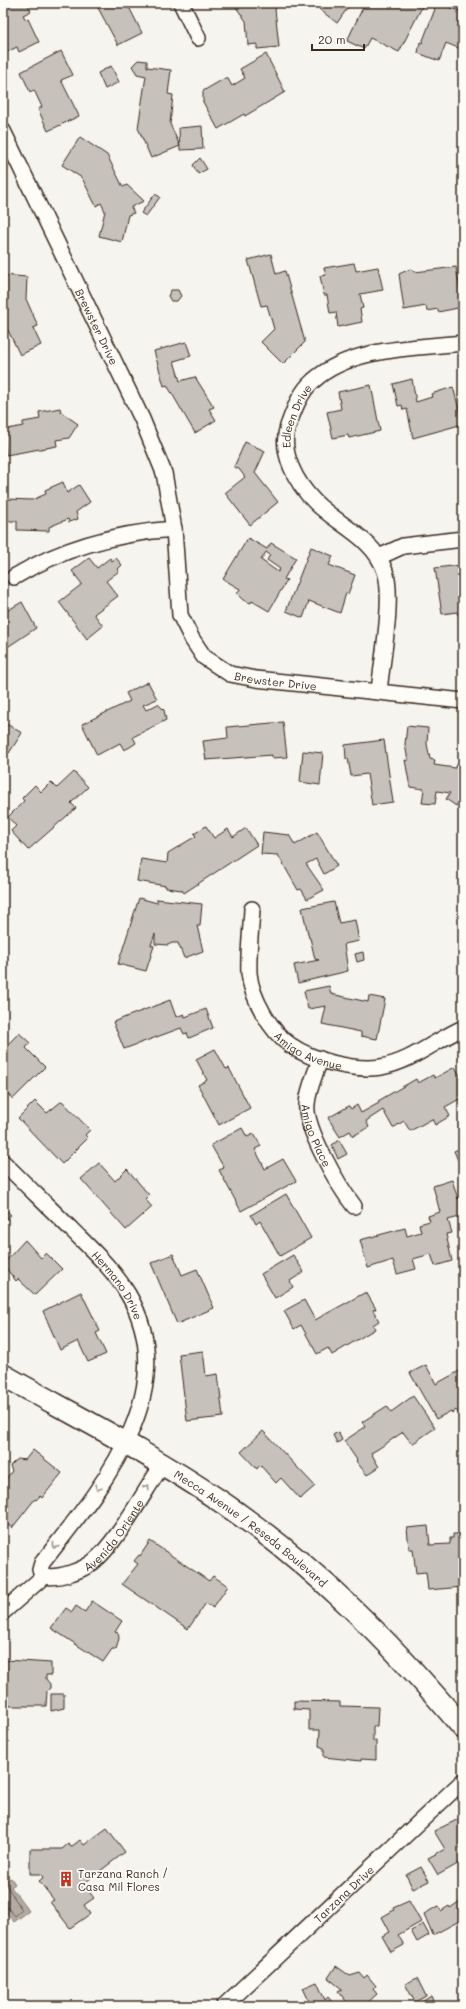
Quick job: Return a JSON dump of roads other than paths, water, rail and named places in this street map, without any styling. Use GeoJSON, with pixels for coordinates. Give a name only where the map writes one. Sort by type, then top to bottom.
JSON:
{"type":"FeatureCollection","features":[{"type":"Feature","properties":{"kind":"main road","name":"Mecca Avenue / Reseda Boulevard"},"geometry":{"type":"LineString","coordinates":[[3,1375],[162,1464],[221,1502],[268,1536],[341,1596],[420,1676],[463,1728]]}},
{"type":"Feature","properties":{"kind":"street"},"geometry":{"type":"LineString","coordinates":[[181,3],[198,38]]}},
{"type":"Feature","properties":{"kind":"street","name":"Brewster Drive"},"geometry":{"type":"LineString","coordinates":[[3,131],[142,420],[164,473],[174,529],[180,615],[192,639],[204,657],[230,674],[256,679],[463,700]]}},
{"type":"Feature","properties":{"kind":"street","name":"Edleen Drive"},"geometry":{"type":"LineString","coordinates":[[379,691],[388,598],[385,572],[379,557],[369,544],[315,502],[298,481],[287,457],[286,431],[296,404],[312,381],[341,363],[371,353],[463,343]]}},
{"type":"Feature","properties":{"kind":"street"},"geometry":{"type":"LineString","coordinates":[[14,577],[38,563],[72,549],[147,531],[174,529]]}},
{"type":"Feature","properties":{"kind":"street"},"geometry":{"type":"LineString","coordinates":[[379,557],[403,546],[463,540]]}},
{"type":"Feature","properties":{"kind":"street","name":"Amigo Avenue"},"geometry":{"type":"LineString","coordinates":[[252,909],[250,974],[256,999],[270,1024],[290,1045],[320,1059],[347,1067],[381,1067],[412,1056],[463,1028]]}},
{"type":"Feature","properties":{"kind":"street","name":"Amigo Place"},"geometry":{"type":"LineString","coordinates":[[320,1059],[307,1104],[308,1120],[343,1193],[354,1206]]}},
{"type":"Feature","properties":{"kind":"street","name":"Hermano Drive"},"geometry":{"type":"LineString","coordinates":[[3,1162],[105,1263],[128,1294],[140,1321],[147,1359],[144,1393],[138,1416],[126,1443]]}},
{"type":"Feature","properties":{"kind":"street"},"geometry":{"type":"LineString","coordinates":[[3,1612],[44,1576],[40,1570],[42,1563],[82,1512],[126,1443]]}},
{"type":"Feature","properties":{"kind":"street","name":"Avenida Oriente"},"geometry":{"type":"LineString","coordinates":[[44,1576],[54,1578],[93,1562],[121,1527],[162,1464]]}},
{"type":"Feature","properties":{"kind":"street","name":"Tarzana Drive"},"geometry":{"type":"LineString","coordinates":[[224,2006],[463,1782]]}},
{"type":"Feature","properties":{"kind":"water"},"geometry":{"type":"Polygon","coordinates":[[[11,1878],[15,1884],[11,1887],[29,1911],[14,1922],[3,1908],[3,1882],[11,1878]]]}},
{"type":"Feature","properties":{"kind":"place","name":"Tarzana Ranch / Casa Mil Flores"},"geometry":{"type":"Point","coordinates":[66,1879]}}]}
